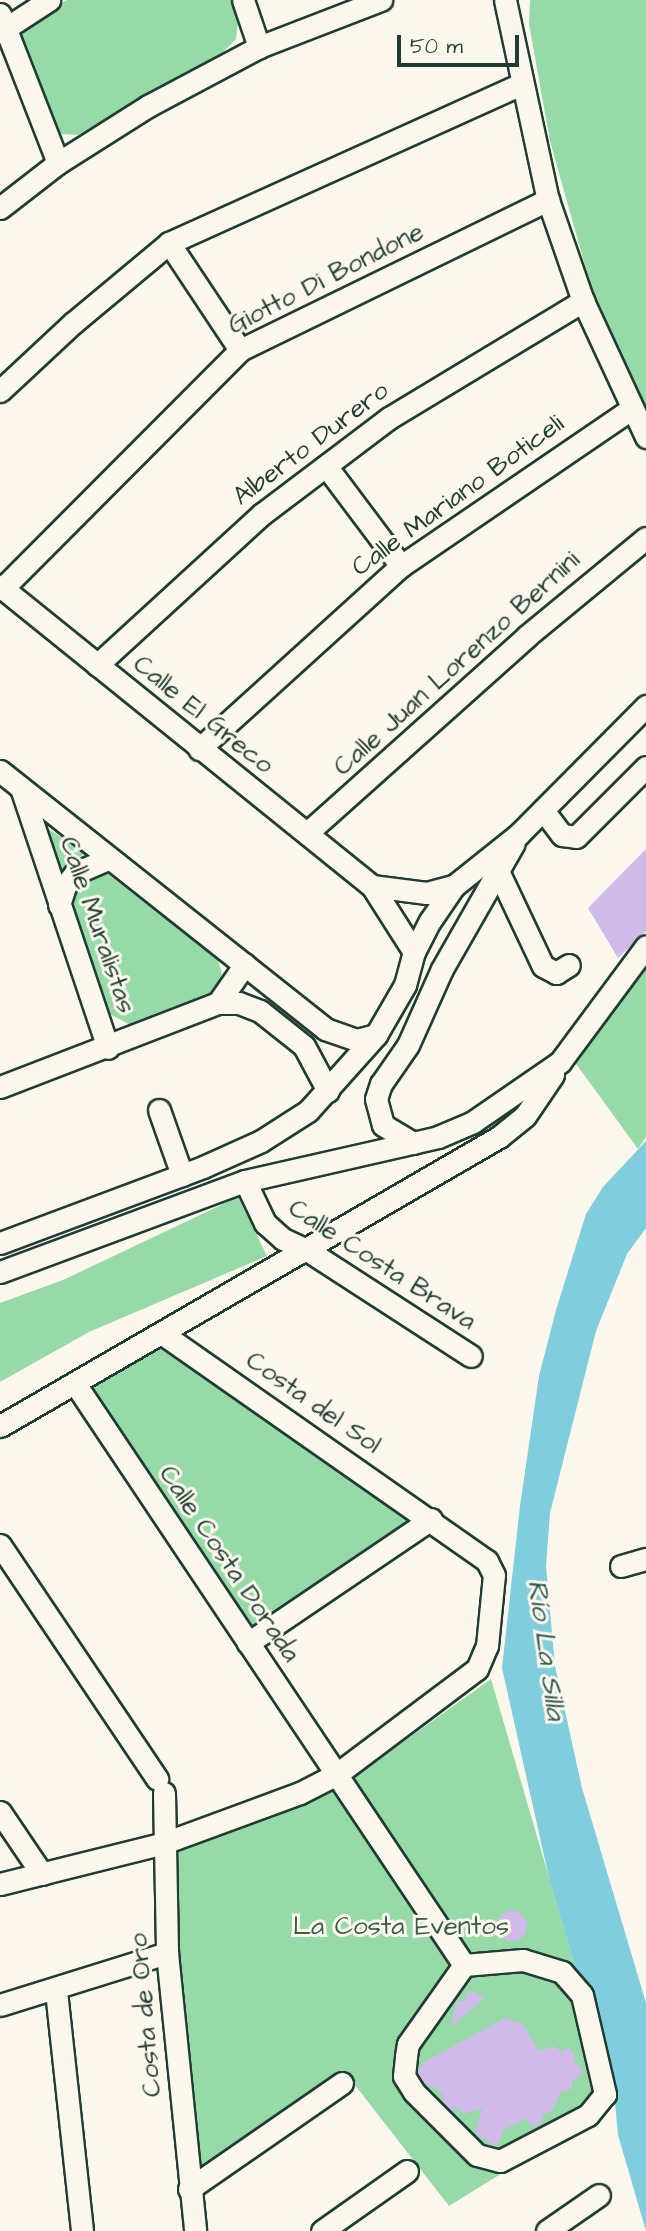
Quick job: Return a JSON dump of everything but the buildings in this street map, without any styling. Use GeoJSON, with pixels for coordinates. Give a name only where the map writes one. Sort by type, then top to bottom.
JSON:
{"type":"FeatureCollection","features":[{"type":"Feature","properties":{"kind":"street"},"geometry":{"type":"LineString","coordinates":[[49,0],[2,25],[58,163]]}},
{"type":"Feature","properties":{"kind":"street"},"geometry":{"type":"LineString","coordinates":[[243,0],[259,47]]}},
{"type":"Feature","properties":{"kind":"street"},"geometry":{"type":"LineString","coordinates":[[0,208],[58,163],[148,106],[259,47],[381,0]]}},
{"type":"Feature","properties":{"kind":"street"},"geometry":{"type":"LineString","coordinates":[[504,3],[548,200],[583,301],[646,437]]}},
{"type":"Feature","properties":{"kind":"street"},"geometry":{"type":"LineString","coordinates":[[0,391],[73,323],[169,243],[521,84]]}},
{"type":"Feature","properties":{"kind":"street","name":"Giotto Di Bondone"},"geometry":{"type":"LineString","coordinates":[[2,587],[240,350],[548,200]]}},
{"type":"Feature","properties":{"kind":"street"},"geometry":{"type":"LineString","coordinates":[[169,243],[240,350]]}},
{"type":"Feature","properties":{"kind":"street","name":"Alberto Durero"},"geometry":{"type":"LineString","coordinates":[[97,665],[262,514],[326,466],[401,410],[583,301]]}},
{"type":"Feature","properties":{"kind":"street","name":"Calle Mariano Boticeli"},"geometry":{"type":"LineString","coordinates":[[198,748],[401,566],[631,409]]}},
{"type":"Feature","properties":{"kind":"street"},"geometry":{"type":"LineString","coordinates":[[326,466],[401,566]]}},
{"type":"Feature","properties":{"kind":"street","name":"Calle Juan Lorenzo Bernini"},"geometry":{"type":"LineString","coordinates":[[307,833],[527,636],[646,538]]}},
{"type":"Feature","properties":{"kind":"street","name":"Calle El Greco"},"geometry":{"type":"LineString","coordinates":[[2,587],[372,886],[414,952]]}},
{"type":"Feature","properties":{"kind":"street"},"geometry":{"type":"LineString","coordinates":[[0,1243],[182,1175],[261,1141],[308,1111],[376,1035],[405,985],[414,952],[454,886],[518,835],[645,710]]}},
{"type":"Feature","properties":{"kind":"street"},"geometry":{"type":"LineString","coordinates":[[543,810],[562,835],[576,837],[646,767]]}},
{"type":"Feature","properties":{"kind":"street","name":"Calle Muralistas"},"geometry":{"type":"LineString","coordinates":[[0,771],[108,859],[339,1037],[357,1040],[376,1035]]}},
{"type":"Feature","properties":{"kind":"street","name":"Calle Muralistas"},"geometry":{"type":"LineString","coordinates":[[21,788],[108,1048],[218,1003]]}},
{"type":"Feature","properties":{"kind":"street"},"geometry":{"type":"LineString","coordinates":[[413,1143],[383,1125],[378,1115],[376,1098],[381,1084],[397,1065],[442,969],[518,835]]}},
{"type":"Feature","properties":{"kind":"street"},"geometry":{"type":"LineString","coordinates":[[60,905],[65,886],[75,873],[108,859]]}},
{"type":"Feature","properties":{"kind":"street"},"geometry":{"type":"LineString","coordinates":[[498,872],[543,966],[556,973],[569,965]]}},
{"type":"Feature","properties":{"kind":"street"},"geometry":{"type":"LineString","coordinates":[[372,886],[427,893],[454,886]]}},
{"type":"Feature","properties":{"kind":"street"},"geometry":{"type":"LineString","coordinates":[[0,1426],[76,1385],[499,1137],[537,1100],[560,1062],[646,946]]}},
{"type":"Feature","properties":{"kind":"street"},"geometry":{"type":"LineString","coordinates":[[218,1003],[245,964]]}},
{"type":"Feature","properties":{"kind":"street"},"geometry":{"type":"LineString","coordinates":[[397,1065],[408,1016],[405,985]]}},
{"type":"Feature","properties":{"kind":"street"},"geometry":{"type":"LineString","coordinates":[[218,1003],[239,1003],[260,1011],[304,1046],[328,1091]]}},
{"type":"Feature","properties":{"kind":"street"},"geometry":{"type":"LineString","coordinates":[[0,1087],[108,1048]]}},
{"type":"Feature","properties":{"kind":"street"},"geometry":{"type":"LineString","coordinates":[[0,1272],[245,1181],[413,1143],[473,1122],[560,1062]]}},
{"type":"Feature","properties":{"kind":"street"},"geometry":{"type":"LineString","coordinates":[[159,1110],[182,1175]]}},
{"type":"Feature","properties":{"kind":"street","name":"Calle Costa Brava"},"geometry":{"type":"LineString","coordinates":[[245,1181],[265,1223],[283,1239],[307,1250],[471,1356]]}},
{"type":"Feature","properties":{"kind":"street","name":"Costa del Sol"},"geometry":{"type":"LineString","coordinates":[[163,1334],[431,1518],[493,1566],[482,1659],[477,1669],[337,1774]]}},
{"type":"Feature","properties":{"kind":"street","name":"Calle Costa Dorada"},"geometry":{"type":"LineString","coordinates":[[76,1385],[464,1965]]}},
{"type":"Feature","properties":{"kind":"street"},"geometry":{"type":"LineString","coordinates":[[248,1643],[431,1518]]}},
{"type":"Feature","properties":{"kind":"street","name":"Costa de Oro"},"geometry":{"type":"LineString","coordinates":[[0,1545],[161,1786],[167,1953],[195,2231]]}},
{"type":"Feature","properties":{"kind":"street"},"geometry":{"type":"LineString","coordinates":[[621,1566],[646,1559]]}},
{"type":"Feature","properties":{"kind":"street"},"geometry":{"type":"LineString","coordinates":[[0,1884],[164,1843],[300,1793],[337,1774]]}},
{"type":"Feature","properties":{"kind":"street"},"geometry":{"type":"LineString","coordinates":[[0,1812],[42,1874]]}},
{"type":"Feature","properties":{"kind":"street"},"geometry":{"type":"LineString","coordinates":[[0,2005],[56,1991],[167,1953]]}},
{"type":"Feature","properties":{"kind":"street"},"geometry":{"type":"LineString","coordinates":[[523,1960],[562,1972],[582,1995],[605,2094],[588,2115],[508,2160],[477,2154],[414,2092],[404,2076],[408,2044],[464,1965],[523,1960]]}},
{"type":"Feature","properties":{"kind":"street"},"geometry":{"type":"LineString","coordinates":[[56,1991],[82,2231]]}},
{"type":"Feature","properties":{"kind":"street"},"geometry":{"type":"LineString","coordinates":[[189,2189],[342,2083]]}},
{"type":"Feature","properties":{"kind":"street"},"geometry":{"type":"LineString","coordinates":[[322,2231],[407,2171]]}},
{"type":"Feature","properties":{"kind":"street"},"geometry":{"type":"LineString","coordinates":[[547,2231],[599,2195]]}},
{"type":"Feature","properties":{"kind":"green space"},"geometry":{"type":"Polygon","coordinates":[[[67,0],[231,0],[238,22],[236,39],[223,52],[78,135],[61,134],[45,120],[14,36],[24,24],[67,0]]]}},
{"type":"Feature","properties":{"kind":"green space"},"geometry":{"type":"Polygon","coordinates":[[[530,0],[646,0],[646,412],[604,324],[584,262],[550,141],[529,24],[530,0]]]}},
{"type":"Feature","properties":{"kind":"green space"},"geometry":{"type":"Polygon","coordinates":[[[35,820],[85,853],[56,876],[35,820]]]}},
{"type":"Feature","properties":{"kind":"green space"},"geometry":{"type":"Polygon","coordinates":[[[104,871],[218,960],[222,974],[214,994],[134,1027],[108,1013],[70,902],[78,883],[104,871]]]}},
{"type":"Feature","properties":{"kind":"green space"},"geometry":{"type":"Polygon","coordinates":[[[646,956],[646,1137],[638,1149],[574,1061],[646,956]]]}},
{"type":"Feature","properties":{"kind":"green space"},"geometry":{"type":"Polygon","coordinates":[[[238,1197],[267,1256],[89,1332],[0,1382],[0,1303],[63,1280],[238,1197]]]}},
{"type":"Feature","properties":{"kind":"green space"},"geometry":{"type":"Polygon","coordinates":[[[151,1342],[413,1518],[256,1632],[87,1384],[151,1342]]]}},
{"type":"Feature","properties":{"kind":"green space","name":"La Costa Eventos"},"geometry":{"type":"Polygon","coordinates":[[[491,1679],[615,2103],[449,2206],[344,2071],[194,2180],[177,1957],[177,1848],[302,1805],[357,1775],[491,1679]]]}},
{"type":"Feature","properties":{"kind":"water","name":"Río La Silla"},"geometry":{"type":"Polygon","coordinates":[[[646,1141],[646,1228],[627,1254],[596,1331],[550,1513],[546,1566],[555,1666],[582,1788],[646,2003],[646,2231],[618,2135],[615,2103],[549,1878],[502,1668],[520,1506],[539,1376],[556,1310],[586,1214],[603,1187],[646,1141]]]}}]}
